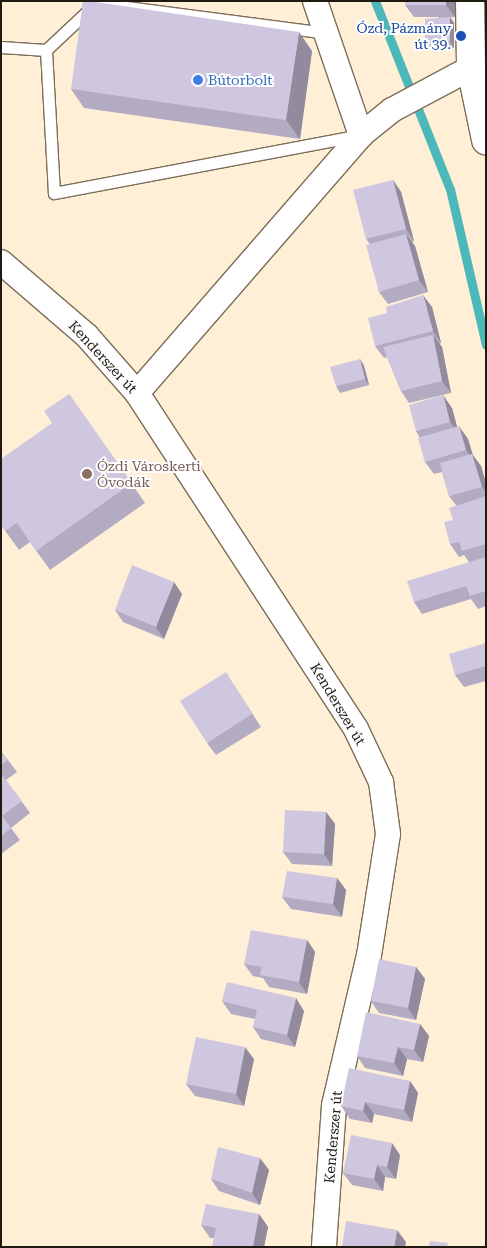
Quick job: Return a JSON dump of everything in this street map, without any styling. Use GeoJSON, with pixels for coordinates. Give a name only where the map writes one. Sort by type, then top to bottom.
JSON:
{"type":"FeatureCollection","features":[{"type":"Feature","properties":{"kind":"main road"},"geometry":{"type":"LineString","coordinates":[[470,1],[471,68],[486,140]]}},
{"type":"Feature","properties":{"kind":"street"},"geometry":{"type":"LineString","coordinates":[[315,1],[361,135]]}},
{"type":"Feature","properties":{"kind":"street"},"geometry":{"type":"LineString","coordinates":[[138,393],[361,135],[392,110],[471,68]]}},
{"type":"Feature","properties":{"kind":"street","name":"Kenderszer út"},"geometry":{"type":"LineString","coordinates":[[1,262],[87,336],[138,393],[356,729],[385,798],[388,834],[368,955],[334,1106],[324,1247]]}},
{"type":"Feature","properties":{"kind":"lane"},"geometry":{"type":"LineString","coordinates":[[1,46],[46,50],[96,3],[326,33]]}},
{"type":"Feature","properties":{"kind":"lane"},"geometry":{"type":"LineString","coordinates":[[46,50],[54,193],[361,135]]}},
{"type":"Feature","properties":{"kind":"building","name":"Bútorbolt"},"geometry":{"type":"Polygon","coordinates":[[[83,1],[299,32],[286,120],[71,89],[83,1]]]}},
{"type":"Feature","properties":{"kind":"building"},"geometry":{"type":"Polygon","coordinates":[[[405,1],[446,1],[446,5],[405,5],[405,1]]]}},
{"type":"Feature","properties":{"kind":"building"},"geometry":{"type":"Polygon","coordinates":[[[450,17],[450,41],[425,41],[425,19],[450,17]]]}},
{"type":"Feature","properties":{"kind":"building"},"geometry":{"type":"Polygon","coordinates":[[[393,180],[406,229],[366,239],[353,190],[393,180]]]}},
{"type":"Feature","properties":{"kind":"building"},"geometry":{"type":"Polygon","coordinates":[[[406,234],[419,280],[379,292],[366,245],[406,234]]]}},
{"type":"Feature","properties":{"kind":"building"},"geometry":{"type":"Polygon","coordinates":[[[423,295],[433,331],[375,346],[368,318],[387,313],[386,307],[423,295]]]}},
{"type":"Feature","properties":{"kind":"building"},"geometry":{"type":"Polygon","coordinates":[[[433,335],[442,381],[401,391],[383,347],[433,335]]]}},
{"type":"Feature","properties":{"kind":"building"},"geometry":{"type":"Polygon","coordinates":[[[360,359],[365,379],[336,386],[330,367],[360,359]]]}},
{"type":"Feature","properties":{"kind":"building"},"geometry":{"type":"Polygon","coordinates":[[[69,394],[132,483],[36,551],[17,523],[5,531],[1,525],[1,459],[52,423],[44,411],[69,394]]]}},
{"type":"Feature","properties":{"kind":"building"},"geometry":{"type":"Polygon","coordinates":[[[443,395],[450,422],[416,431],[409,405],[443,395]]]}},
{"type":"Feature","properties":{"kind":"building"},"geometry":{"type":"Polygon","coordinates":[[[459,426],[466,450],[425,462],[418,438],[459,426]]]}},
{"type":"Feature","properties":{"kind":"building"},"geometry":{"type":"Polygon","coordinates":[[[472,454],[482,487],[449,496],[440,463],[472,454]]]}},
{"type":"Feature","properties":{"kind":"building"},"geometry":{"type":"Polygon","coordinates":[[[486,496],[486,544],[462,551],[459,542],[450,544],[444,522],[453,520],[449,508],[486,496]]]}},
{"type":"Feature","properties":{"kind":"building"},"geometry":{"type":"Polygon","coordinates":[[[486,557],[486,591],[470,596],[466,586],[414,602],[407,581],[486,557]]]}},
{"type":"Feature","properties":{"kind":"building"},"geometry":{"type":"Polygon","coordinates":[[[132,565],[174,582],[156,627],[115,610],[132,565]]]}},
{"type":"Feature","properties":{"kind":"building"},"geometry":{"type":"Polygon","coordinates":[[[486,643],[486,666],[455,675],[449,654],[486,643]]]}},
{"type":"Feature","properties":{"kind":"building"},"geometry":{"type":"Polygon","coordinates":[[[226,672],[252,714],[207,743],[180,701],[226,672]]]}},
{"type":"Feature","properties":{"kind":"building"},"geometry":{"type":"Polygon","coordinates":[[[1,751],[8,760],[1,765],[1,751]]]}},
{"type":"Feature","properties":{"kind":"building"},"geometry":{"type":"Polygon","coordinates":[[[1,774],[22,801],[2,816],[11,828],[1,836],[1,774]]]}},
{"type":"Feature","properties":{"kind":"building"},"geometry":{"type":"Polygon","coordinates":[[[285,810],[326,812],[324,854],[283,852],[285,810]]]}},
{"type":"Feature","properties":{"kind":"building"},"geometry":{"type":"Polygon","coordinates":[[[287,871],[337,878],[333,904],[282,897],[287,871]]]}},
{"type":"Feature","properties":{"kind":"building"},"geometry":{"type":"Polygon","coordinates":[[[251,930],[307,940],[299,982],[260,975],[262,967],[244,964],[251,930]]]}},
{"type":"Feature","properties":{"kind":"building"},"geometry":{"type":"Polygon","coordinates":[[[379,959],[416,967],[408,1008],[371,1001],[379,959]]]}},
{"type":"Feature","properties":{"kind":"building"},"geometry":{"type":"Polygon","coordinates":[[[227,982],[296,998],[287,1035],[253,1027],[257,1010],[222,1001],[227,982]]]}},
{"type":"Feature","properties":{"kind":"building"},"geometry":{"type":"Polygon","coordinates":[[[366,1012],[420,1024],[414,1050],[398,1047],[394,1063],[357,1056],[366,1012]]]}},
{"type":"Feature","properties":{"kind":"building"},"geometry":{"type":"Polygon","coordinates":[[[196,1037],[245,1047],[236,1094],[186,1084],[196,1037]]]}},
{"type":"Feature","properties":{"kind":"building"},"geometry":{"type":"Polygon","coordinates":[[[349,1068],[410,1081],[404,1110],[365,1102],[363,1111],[341,1106],[349,1068]]]}},
{"type":"Feature","properties":{"kind":"building"},"geometry":{"type":"Polygon","coordinates":[[[351,1135],[392,1143],[387,1167],[377,1165],[374,1179],[343,1173],[351,1135]]]}},
{"type":"Feature","properties":{"kind":"building"},"geometry":{"type":"Polygon","coordinates":[[[218,1147],[260,1158],[252,1193],[211,1179],[218,1147]]]}},
{"type":"Feature","properties":{"kind":"building"},"geometry":{"type":"Polygon","coordinates":[[[206,1204],[259,1214],[253,1247],[212,1247],[216,1228],[201,1225],[206,1204]]]}},
{"type":"Feature","properties":{"kind":"building"},"geometry":{"type":"Polygon","coordinates":[[[346,1221],[397,1230],[394,1247],[342,1247],[346,1221]]]}},
{"type":"Feature","properties":{"kind":"building"},"geometry":{"type":"Polygon","coordinates":[[[430,1241],[448,1243],[447,1247],[429,1247],[430,1241]]]}},
{"type":"Feature","properties":{"kind":"waterway"},"geometry":{"type":"LineString","coordinates":[[375,1],[450,189],[486,345]]}},
{"type":"Feature","properties":{"kind":"place","name":"Ózd, Pázmány út 39."},"geometry":{"type":"Point","coordinates":[461,36]}},
{"type":"Feature","properties":{"kind":"place","name":"Bútorbolt"},"geometry":{"type":"Point","coordinates":[198,80]}},
{"type":"Feature","properties":{"kind":"place","name":"Ózdi Városkerti Óvodák"},"geometry":{"type":"Point","coordinates":[87,474]}}]}
